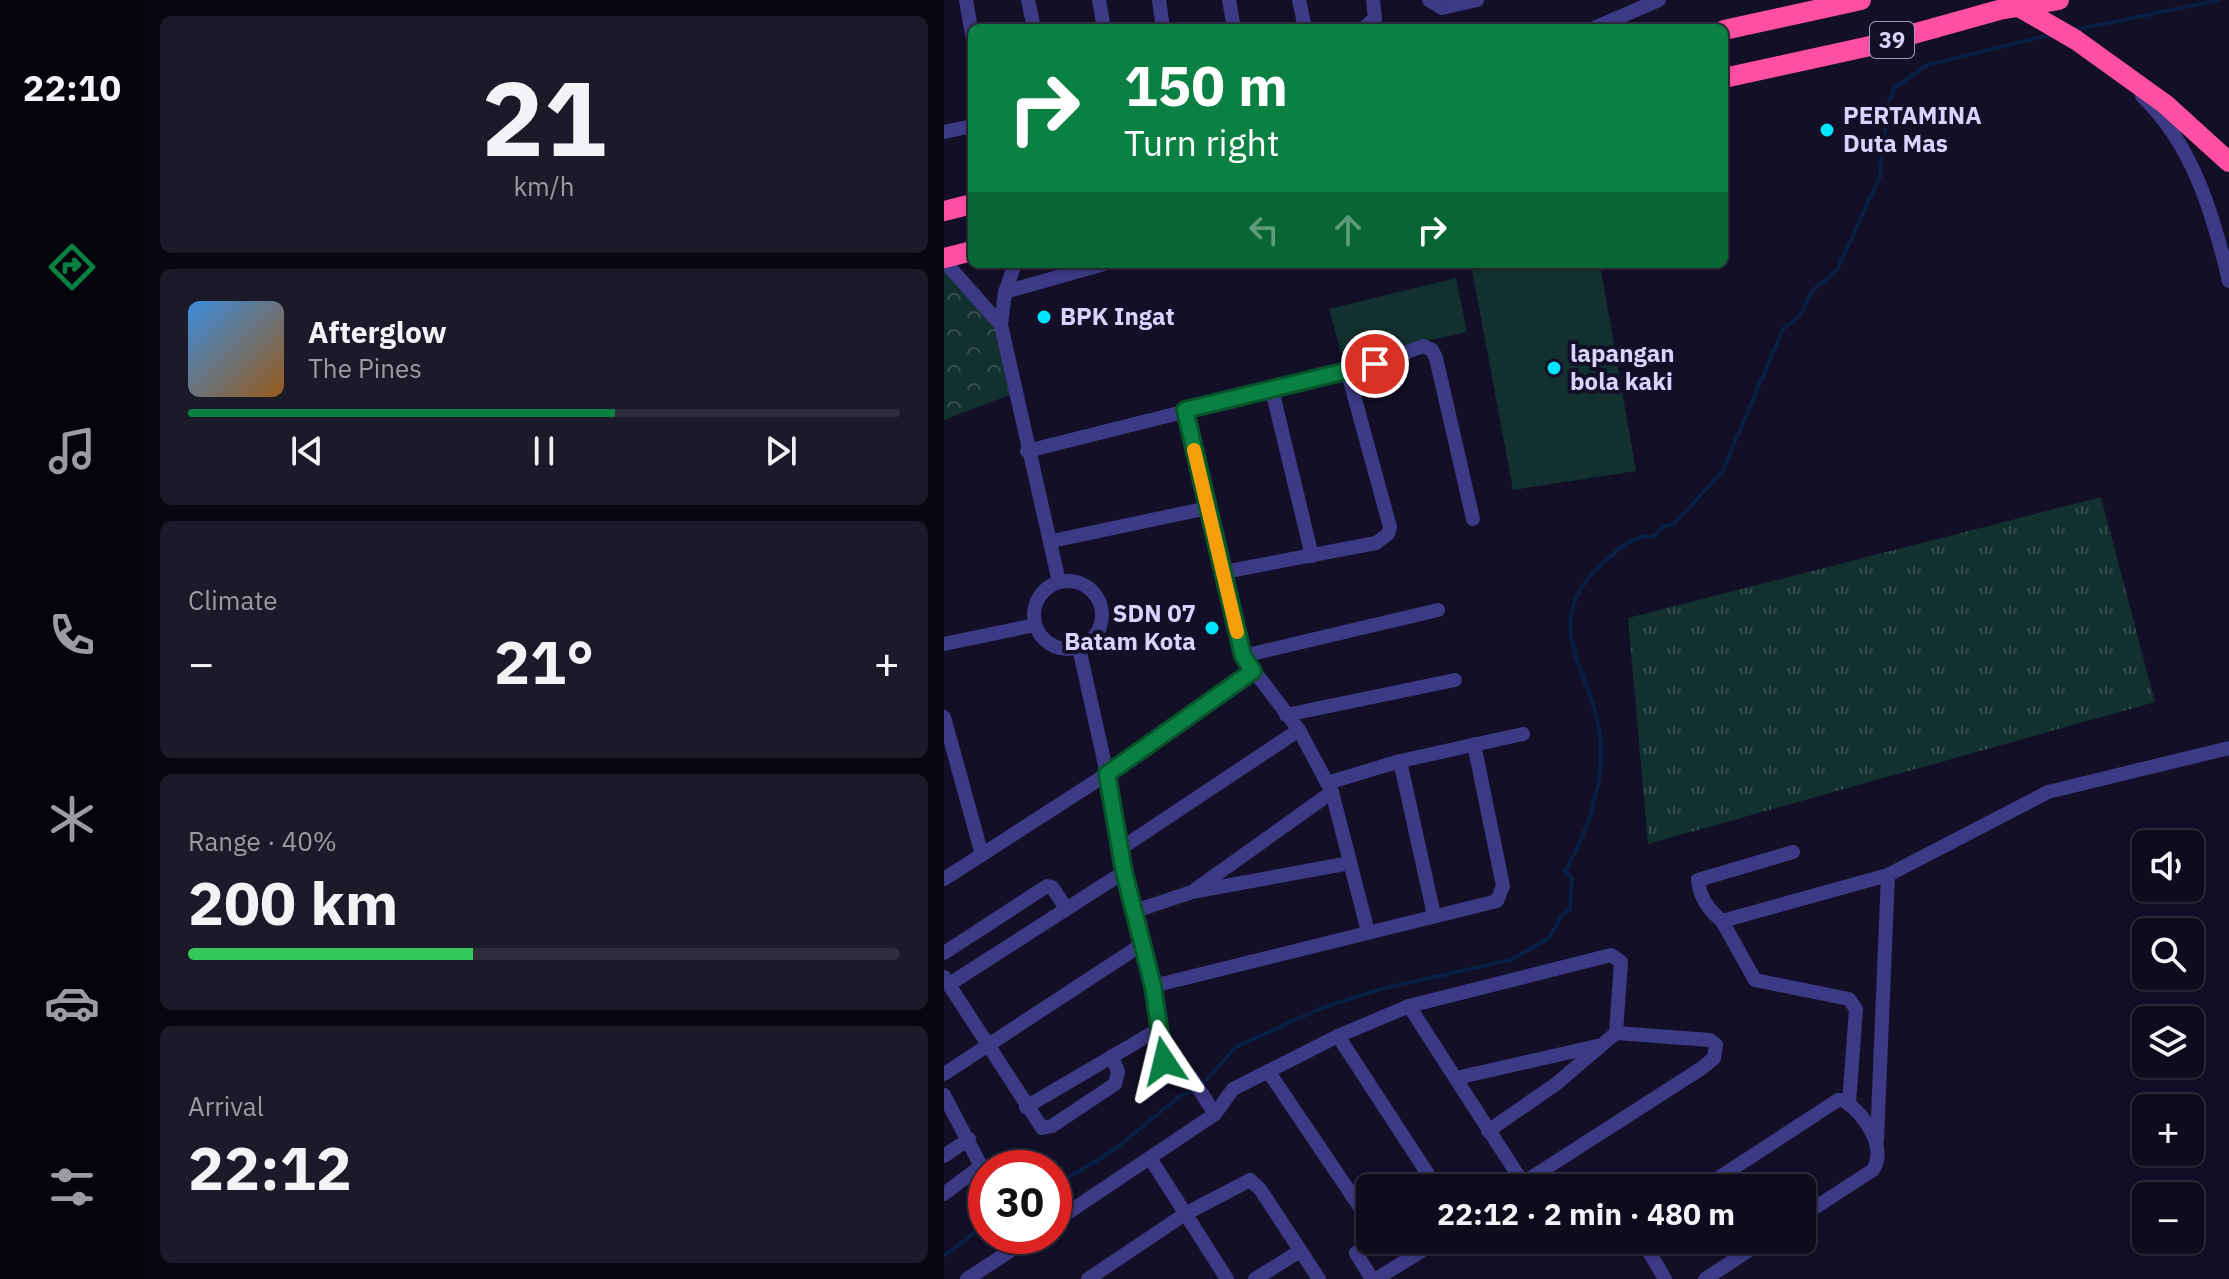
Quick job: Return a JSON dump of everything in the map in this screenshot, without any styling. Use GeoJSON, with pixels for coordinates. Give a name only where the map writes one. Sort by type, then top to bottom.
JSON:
{"type":"FeatureCollection","features":[{"type":"Feature","properties":{"kind":"highway","name":"39"},"geometry":{"type":"LineString","coordinates":[[1728,29],[1861,0]]}},
{"type":"Feature","properties":{"kind":"highway","name":"39"},"geometry":{"type":"LineString","coordinates":[[1728,77],[1870,46],[2005,6],[2059,0]]}},
{"type":"Feature","properties":{"kind":"highway"},"geometry":{"type":"LineString","coordinates":[[2005,6],[2076,40],[2165,104],[2229,162]]}},
{"type":"Feature","properties":{"kind":"highway"},"geometry":{"type":"LineString","coordinates":[[944,211],[968,205]]}},
{"type":"Feature","properties":{"kind":"highway"},"geometry":{"type":"LineString","coordinates":[[944,260],[968,252]]}},
{"type":"Feature","properties":{"kind":"street"},"geometry":{"type":"LineString","coordinates":[[966,0],[970,24]]}},
{"type":"Feature","properties":{"kind":"street"},"geometry":{"type":"LineString","coordinates":[[1028,0],[1033,24]]}},
{"type":"Feature","properties":{"kind":"street"},"geometry":{"type":"LineString","coordinates":[[1099,0],[1103,24]]}},
{"type":"Feature","properties":{"kind":"street"},"geometry":{"type":"LineString","coordinates":[[1159,0],[1162,24]]}},
{"type":"Feature","properties":{"kind":"street"},"geometry":{"type":"LineString","coordinates":[[1229,0],[1233,24]]}},
{"type":"Feature","properties":{"kind":"street"},"geometry":{"type":"LineString","coordinates":[[1299,0],[1304,24]]}},
{"type":"Feature","properties":{"kind":"street"},"geometry":{"type":"LineString","coordinates":[[1368,24],[1375,18],[1373,0]]}},
{"type":"Feature","properties":{"kind":"street"},"geometry":{"type":"LineString","coordinates":[[1429,0],[1442,8],[1477,0]]}},
{"type":"Feature","properties":{"kind":"street"},"geometry":{"type":"LineString","coordinates":[[1603,24],[1659,0]]}},
{"type":"Feature","properties":{"kind":"street"},"geometry":{"type":"LineString","coordinates":[[2121,75],[2161,116],[2196,175],[2218,233],[2229,281]]}},
{"type":"Feature","properties":{"kind":"street"},"geometry":{"type":"LineString","coordinates":[[944,132],[968,127]]}},
{"type":"Feature","properties":{"kind":"street"},"geometry":{"type":"LineString","coordinates":[[944,260],[1001,325]]}},
{"type":"Feature","properties":{"kind":"street"},"geometry":{"type":"LineString","coordinates":[[1014,268],[1005,292],[1001,325],[1059,582]]}},
{"type":"Feature","properties":{"kind":"street"},"geometry":{"type":"LineString","coordinates":[[1005,292],[1090,268]]}},
{"type":"Feature","properties":{"kind":"street"},"geometry":{"type":"LineString","coordinates":[[1027,451],[1272,390],[1423,346],[1432,350],[1473,519]]}},
{"type":"Feature","properties":{"kind":"street"},"geometry":{"type":"LineString","coordinates":[[1224,572],[1376,543],[1388,534],[1390,527],[1347,370]]}},
{"type":"Feature","properties":{"kind":"street"},"geometry":{"type":"LineString","coordinates":[[1272,390],[1312,556]]}},
{"type":"Feature","properties":{"kind":"street"},"geometry":{"type":"LineString","coordinates":[[1185,410],[1243,656],[1299,730],[1330,787],[1368,932]]}},
{"type":"Feature","properties":{"kind":"street"},"geometry":{"type":"LineString","coordinates":[[1052,541],[1208,508]]}},
{"type":"Feature","properties":{"kind":"street"},"geometry":{"type":"LineString","coordinates":[[1059,582],[1082,584],[1099,600],[1101,623],[1089,643],[1079,648],[1068,650],[1047,643],[1035,625],[1033,614],[1041,593],[1059,582]]}},
{"type":"Feature","properties":{"kind":"street"},"geometry":{"type":"LineString","coordinates":[[1243,656],[1438,610]]}},
{"type":"Feature","properties":{"kind":"street"},"geometry":{"type":"LineString","coordinates":[[944,644],[1035,625]]}},
{"type":"Feature","properties":{"kind":"street"},"geometry":{"type":"LineString","coordinates":[[1079,648],[1107,774],[1124,872],[1153,986],[1164,1061],[1173,1073],[1191,1077],[1213,1110]]}},
{"type":"Feature","properties":{"kind":"street"},"geometry":{"type":"LineString","coordinates":[[949,874],[1107,774],[1253,671]]}},
{"type":"Feature","properties":{"kind":"street"},"geometry":{"type":"LineString","coordinates":[[1286,715],[1455,680]]}},
{"type":"Feature","properties":{"kind":"street"},"geometry":{"type":"LineString","coordinates":[[944,717],[948,752],[982,855]]}},
{"type":"Feature","properties":{"kind":"street"},"geometry":{"type":"LineString","coordinates":[[1120,849],[1299,730]]}},
{"type":"Feature","properties":{"kind":"street"},"geometry":{"type":"LineString","coordinates":[[1192,892],[1330,787],[1400,761],[1523,734]]}},
{"type":"Feature","properties":{"kind":"street"},"geometry":{"type":"LineString","coordinates":[[1153,986],[1434,915],[1489,906],[1502,895],[1503,886],[1474,744]]}},
{"type":"Feature","properties":{"kind":"street"},"geometry":{"type":"LineString","coordinates":[[1722,921],[1888,875],[2048,792],[2229,748]]}},
{"type":"Feature","properties":{"kind":"street"},"geometry":{"type":"LineString","coordinates":[[1400,761],[1434,915]]}},
{"type":"Feature","properties":{"kind":"street"},"geometry":{"type":"LineString","coordinates":[[1793,852],[1698,880],[1699,893],[1709,910],[1722,921],[1755,980],[1849,999],[1856,1009],[1849,1104]]}},
{"type":"Feature","properties":{"kind":"street"},"geometry":{"type":"LineString","coordinates":[[1135,911],[1192,892],[1350,863]]}},
{"type":"Feature","properties":{"kind":"street"},"geometry":{"type":"LineString","coordinates":[[1112,1056],[1118,1072],[1115,1084],[1046,1129],[1038,1125],[946,981],[1124,872]]}},
{"type":"Feature","properties":{"kind":"street"},"geometry":{"type":"LineString","coordinates":[[1816,1207],[1873,1170],[1879,1159],[1877,1140],[1888,875]]}},
{"type":"Feature","properties":{"kind":"street"},"geometry":{"type":"LineString","coordinates":[[944,953],[1047,886],[1059,894],[1066,908]]}},
{"type":"Feature","properties":{"kind":"street"},"geometry":{"type":"LineString","coordinates":[[944,1074],[1141,945]]}},
{"type":"Feature","properties":{"kind":"street"},"geometry":{"type":"LineString","coordinates":[[1072,1210],[1150,1158],[1213,1110],[1233,1089],[1338,1036],[1409,1006],[1611,955],[1621,962],[1616,1033]]}},
{"type":"Feature","properties":{"kind":"street"},"geometry":{"type":"LineString","coordinates":[[1409,1006],[1513,1174]]}},
{"type":"Feature","properties":{"kind":"street"},"geometry":{"type":"LineString","coordinates":[[1026,1107],[1159,1029]]}},
{"type":"Feature","properties":{"kind":"street"},"geometry":{"type":"LineString","coordinates":[[1488,1131],[1556,1084],[1616,1033],[1710,1040],[1717,1052],[1702,1068],[1536,1174]]}},
{"type":"Feature","properties":{"kind":"street"},"geometry":{"type":"LineString","coordinates":[[1338,1036],[1428,1174]]}},
{"type":"Feature","properties":{"kind":"street"},"geometry":{"type":"LineString","coordinates":[[1456,1078],[1598,1046]]}},
{"type":"Feature","properties":{"kind":"street"},"geometry":{"type":"LineString","coordinates":[[1268,1071],[1356,1201]]}},
{"type":"Feature","properties":{"kind":"street"},"geometry":{"type":"LineString","coordinates":[[944,1095],[981,1166],[944,1194]]}},
{"type":"Feature","properties":{"kind":"street"},"geometry":{"type":"LineString","coordinates":[[1724,1174],[1838,1100],[1849,1104],[1877,1140]]}},
{"type":"Feature","properties":{"kind":"street"},"geometry":{"type":"LineString","coordinates":[[944,1156],[969,1139]]}},
{"type":"Feature","properties":{"kind":"street"},"geometry":{"type":"LineString","coordinates":[[1150,1158],[1226,1279]]}},
{"type":"Feature","properties":{"kind":"street"},"geometry":{"type":"LineString","coordinates":[[1088,1279],[1110,1273],[1185,1214],[1247,1180],[1254,1181],[1319,1279]]}},
{"type":"Feature","properties":{"kind":"street"},"geometry":{"type":"LineString","coordinates":[[1255,1279],[1300,1251]]}},
{"type":"Feature","properties":{"kind":"street"},"geometry":{"type":"LineString","coordinates":[[967,1279],[1005,1254]]}},
{"type":"Feature","properties":{"kind":"street"},"geometry":{"type":"LineString","coordinates":[[1357,1254],[1374,1279],[1417,1254]]}},
{"type":"Feature","properties":{"kind":"street"},"geometry":{"type":"LineString","coordinates":[[1650,1254],[1665,1279]]}},
{"type":"Feature","properties":{"kind":"street"},"geometry":{"type":"LineString","coordinates":[[1705,1279],[1743,1254]]}},
{"type":"Feature","properties":{"kind":"green space"},"geometry":{"type":"Polygon","coordinates":[[[944,260],[1001,323],[1017,392],[944,420],[944,260]]]}},
{"type":"Feature","properties":{"kind":"green space","name":"lapangan bola kaki"},"geometry":{"type":"Polygon","coordinates":[[[1472,268],[1601,268],[1636,471],[1513,490],[1472,268]]]}},
{"type":"Feature","properties":{"kind":"green space"},"geometry":{"type":"Polygon","coordinates":[[[1456,278],[1467,332],[1343,359],[1329,309],[1456,278]]]}},
{"type":"Feature","properties":{"kind":"green space"},"geometry":{"type":"Polygon","coordinates":[[[2101,497],[2155,702],[1648,844],[1628,618],[2101,497]]]}},
{"type":"Feature","properties":{"kind":"waterway"},"geometry":{"type":"LineString","coordinates":[[2074,30],[2219,0]]}},
{"type":"Feature","properties":{"kind":"waterway"},"geometry":{"type":"LineString","coordinates":[[1072,1175],[1111,1152],[1180,1096],[1198,1089],[1236,1047],[1319,1009],[1381,989],[1510,960],[1549,938],[1560,918],[1570,909],[1572,878],[1565,871],[1580,843],[1591,812],[1601,764],[1598,721],[1574,652],[1570,630],[1572,608],[1583,586],[1604,562],[1626,544],[1638,538],[1652,537],[1665,526],[1674,524],[1722,472],[1783,329],[1800,316],[1811,292],[1837,270],[1880,176],[1887,107],[1894,88],[1927,65],[2050,35]]}},
{"type":"Feature","properties":{"kind":"waterway"},"geometry":{"type":"LineString","coordinates":[[944,1256],[968,1238]]}},
{"type":"Feature","properties":{"kind":"slow traffic"},"geometry":{"type":"LineString","coordinates":[[1194,450],[1237,632]]}},
{"type":"Feature","properties":{"kind":"place","name":"PERTAMINA Duta Mas"},"geometry":{"type":"Point","coordinates":[1827,130]}},
{"type":"Feature","properties":{"kind":"place","name":"BPK Ingat"},"geometry":{"type":"Point","coordinates":[1044,317]}},
{"type":"Feature","properties":{"kind":"place","name":"lapangan bola kaki"},"geometry":{"type":"Point","coordinates":[1554,368]}},
{"type":"Feature","properties":{"kind":"place","name":"SDN 07 Batam Kota"},"geometry":{"type":"Point","coordinates":[1212,628]}},
{"type":"Feature","properties":{"kind":"route"},"geometry":{"type":"LineString","coordinates":[[1164,1061],[1153,986],[1124,872],[1107,774],[1253,671],[1243,656],[1185,410],[1375,364]]}}]}
